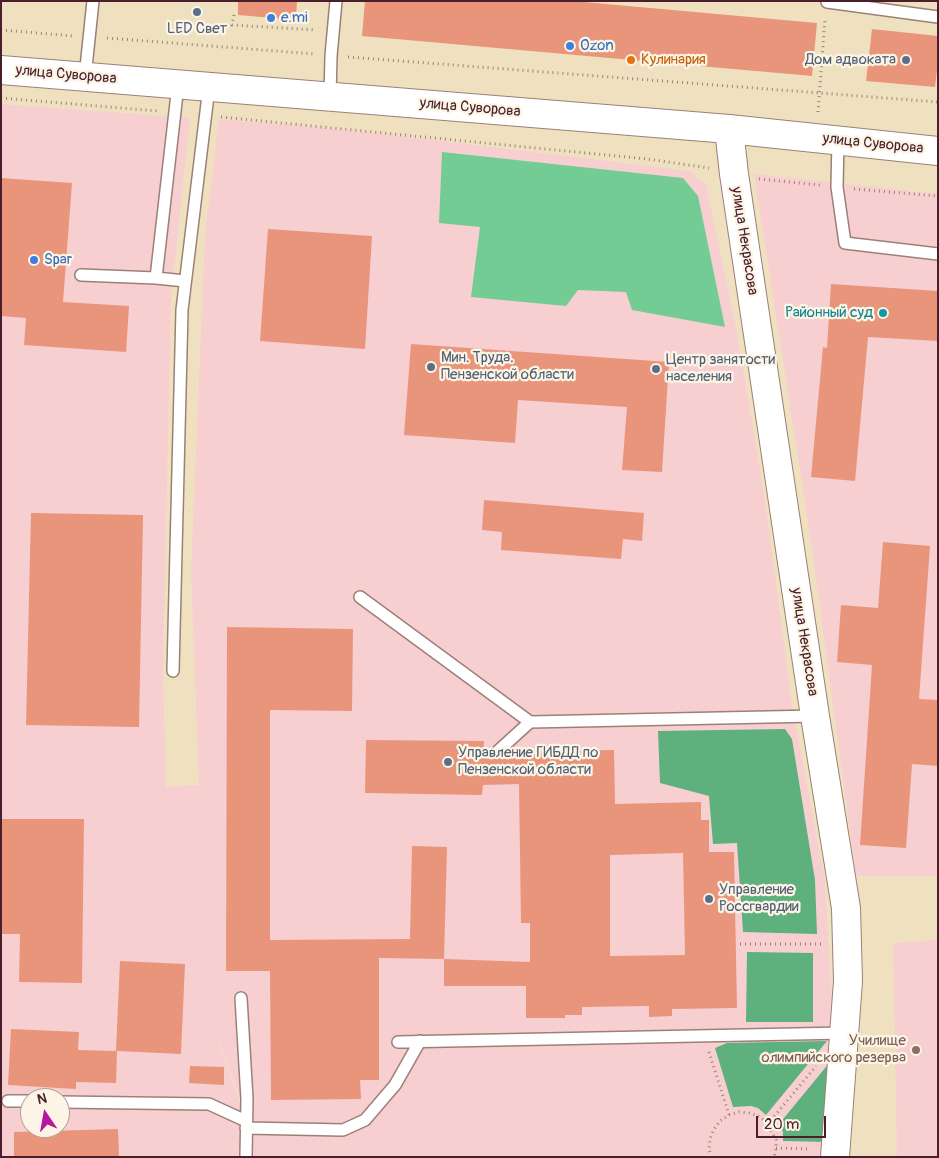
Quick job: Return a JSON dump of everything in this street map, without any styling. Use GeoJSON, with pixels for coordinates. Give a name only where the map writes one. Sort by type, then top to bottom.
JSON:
{"type":"FeatureCollection","features":[{"type":"Feature","properties":{"kind":"main road","name":"улица Суворова"},"geometry":{"type":"LineString","coordinates":[[1,70],[729,129],[938,150]]}},
{"type":"Feature","properties":{"kind":"main road","name":"улица Некрасова"},"geometry":{"type":"LineString","coordinates":[[729,129],[815,716],[846,908],[848,981],[835,1153]]}},
{"type":"Feature","properties":{"kind":"lane"},"geometry":{"type":"LineString","coordinates":[[84,77],[93,1]]}},
{"type":"Feature","properties":{"kind":"lane"},"geometry":{"type":"LineString","coordinates":[[330,97],[331,56],[336,1]]}},
{"type":"Feature","properties":{"kind":"lane"},"geometry":{"type":"LineString","coordinates":[[824,2],[938,17]]}},
{"type":"Feature","properties":{"kind":"lane"},"geometry":{"type":"LineString","coordinates":[[156,278],[178,85]]}},
{"type":"Feature","properties":{"kind":"lane"},"geometry":{"type":"LineString","coordinates":[[173,671],[182,310],[209,88]]}},
{"type":"Feature","properties":{"kind":"lane"},"geometry":{"type":"LineString","coordinates":[[827,139],[837,187],[845,243],[938,254]]}},
{"type":"Feature","properties":{"kind":"lane"},"geometry":{"type":"LineString","coordinates":[[81,275],[185,281]]}},
{"type":"Feature","properties":{"kind":"lane"},"geometry":{"type":"LineString","coordinates":[[360,596],[530,722],[815,716]]}},
{"type":"Feature","properties":{"kind":"lane"},"geometry":{"type":"LineString","coordinates":[[498,751],[530,722]]}},
{"type":"Feature","properties":{"kind":"lane"},"geometry":{"type":"LineString","coordinates":[[241,998],[247,1100],[246,1157]]}},
{"type":"Feature","properties":{"kind":"lane"},"geometry":{"type":"LineString","coordinates":[[398,1042],[844,1033]]}},
{"type":"Feature","properties":{"kind":"lane"},"geometry":{"type":"LineString","coordinates":[[70,1102],[209,1104],[246,1124],[343,1130],[365,1120],[395,1085],[420,1041]]}},
{"type":"Feature","properties":{"kind":"lane"},"geometry":{"type":"LineString","coordinates":[[8,1100],[20,1101]]}},
{"type":"Feature","properties":{"kind":"path"},"geometry":{"type":"LineString","coordinates":[[824,2],[820,94],[827,139]]}},
{"type":"Feature","properties":{"kind":"path"},"geometry":{"type":"LineString","coordinates":[[234,15],[232,25],[333,31]]}},
{"type":"Feature","properties":{"kind":"path"},"geometry":{"type":"LineString","coordinates":[[1,30],[938,102]]}},
{"type":"Feature","properties":{"kind":"path"},"geometry":{"type":"LineString","coordinates":[[1,98],[174,112]]}},
{"type":"Feature","properties":{"kind":"path"},"geometry":{"type":"LineString","coordinates":[[205,115],[647,159],[711,169]]}},
{"type":"Feature","properties":{"kind":"path"},"geometry":{"type":"LineString","coordinates":[[740,944],[847,944]]}},
{"type":"Feature","properties":{"kind":"path"},"geometry":{"type":"LineString","coordinates":[[704,1036],[729,1115]]}},
{"type":"Feature","properties":{"kind":"path"},"geometry":{"type":"LineString","coordinates":[[768,1124],[818,1063]]}},
{"type":"Feature","properties":{"kind":"path"},"geometry":{"type":"LineString","coordinates":[[711,1157],[709,1149],[710,1139],[714,1129],[720,1121],[729,1115],[739,1112],[750,1113],[760,1117],[768,1124],[773,1131],[776,1148],[774,1157]]}},
{"type":"Feature","properties":{"kind":"path"},"geometry":{"type":"LineString","coordinates":[[776,1148],[835,1153]]}},
{"type":"Feature","properties":{"kind":"shaded area"},"geometry":{"type":"Polygon","coordinates":[[[1,104],[190,118],[171,298],[163,670],[166,787],[199,785],[191,571],[205,234],[219,119],[351,130],[690,171],[706,185],[736,327],[765,500],[792,705],[825,881],[835,1056],[825,1157],[1,1157],[1,104]],[[220,1043],[246,1121],[255,1141],[220,1043]]]}},
{"type":"Feature","properties":{"kind":"shaded area"},"geometry":{"type":"Polygon","coordinates":[[[754,174],[938,194],[938,876],[856,876],[812,548],[754,174]]]}},
{"type":"Feature","properties":{"kind":"shaded area","name":"Училище олимпийского резерва"},"geometry":{"type":"Polygon","coordinates":[[[938,940],[938,1157],[897,1157],[893,943],[938,940]]]}},
{"type":"Feature","properties":{"kind":"green space"},"geometry":{"type":"Polygon","coordinates":[[[442,152],[683,178],[698,196],[725,327],[632,310],[626,292],[578,290],[566,306],[471,297],[480,227],[439,223],[442,152]]]}},
{"type":"Feature","properties":{"kind":"green space"},"geometry":{"type":"Polygon","coordinates":[[[785,729],[792,739],[815,880],[817,934],[743,932],[737,843],[713,844],[709,796],[660,783],[658,731],[785,729]]]}},
{"type":"Feature","properties":{"kind":"green space"},"geometry":{"type":"Polygon","coordinates":[[[747,952],[813,953],[813,1022],[746,1022],[747,952]]]}},
{"type":"Feature","properties":{"kind":"green space"},"geometry":{"type":"Polygon","coordinates":[[[827,1041],[766,1115],[758,1108],[751,1106],[733,1107],[715,1048],[727,1043],[827,1041]]]}},
{"type":"Feature","properties":{"kind":"green space"},"geometry":{"type":"Polygon","coordinates":[[[835,1056],[826,1142],[783,1141],[783,1132],[779,1124],[835,1056]]]}},
{"type":"Feature","properties":{"kind":"building"},"geometry":{"type":"Polygon","coordinates":[[[238,1],[297,1],[296,20],[238,15],[238,1]]]}},
{"type":"Feature","properties":{"kind":"building"},"geometry":{"type":"Polygon","coordinates":[[[365,1],[573,1],[817,23],[812,76],[362,36],[365,1]]]}},
{"type":"Feature","properties":{"kind":"building"},"geometry":{"type":"Polygon","coordinates":[[[872,29],[938,36],[938,62],[935,87],[866,81],[872,29]]]}},
{"type":"Feature","properties":{"kind":"building"},"geometry":{"type":"Polygon","coordinates":[[[1,178],[72,183],[63,302],[129,306],[126,352],[24,345],[26,318],[1,316],[1,178]]]}},
{"type":"Feature","properties":{"kind":"building"},"geometry":{"type":"Polygon","coordinates":[[[268,229],[372,236],[365,349],[260,341],[268,229]]]}},
{"type":"Feature","properties":{"kind":"building"},"geometry":{"type":"Polygon","coordinates":[[[831,284],[938,291],[938,341],[868,337],[855,481],[811,477],[823,347],[827,348],[831,284]]]}},
{"type":"Feature","properties":{"kind":"building"},"geometry":{"type":"Polygon","coordinates":[[[411,344],[669,362],[662,472],[622,470],[627,407],[518,400],[515,443],[404,435],[411,344]]]}},
{"type":"Feature","properties":{"kind":"building"},"geometry":{"type":"Polygon","coordinates":[[[484,500],[644,513],[642,541],[623,539],[621,559],[501,550],[502,532],[482,530],[484,500]]]}},
{"type":"Feature","properties":{"kind":"building"},"geometry":{"type":"Polygon","coordinates":[[[31,513],[143,515],[139,727],[26,725],[31,513]]]}},
{"type":"Feature","properties":{"kind":"building"},"geometry":{"type":"Polygon","coordinates":[[[883,542],[930,546],[919,699],[938,700],[938,766],[912,764],[906,848],[860,845],[872,665],[837,662],[841,605],[878,608],[883,542]]]}},
{"type":"Feature","properties":{"kind":"building"},"geometry":{"type":"Polygon","coordinates":[[[227,627],[353,629],[352,711],[270,710],[270,940],[410,939],[412,846],[447,847],[444,959],[379,958],[379,1080],[360,1080],[361,1099],[271,1100],[270,971],[226,971],[227,627]]]}},
{"type":"Feature","properties":{"kind":"building"},"geometry":{"type":"Polygon","coordinates":[[[366,740],[484,741],[483,752],[491,752],[493,756],[499,758],[508,752],[614,750],[615,804],[701,802],[701,820],[709,820],[709,852],[734,852],[737,1008],[672,1009],[672,1016],[649,1017],[649,1006],[582,1007],[582,1015],[565,1015],[565,1018],[526,1018],[526,986],[444,986],[444,959],[530,962],[530,923],[521,923],[519,784],[483,785],[482,795],[365,793],[366,740]],[[683,853],[610,855],[610,956],[685,955],[683,853]]]}},
{"type":"Feature","properties":{"kind":"building"},"geometry":{"type":"Polygon","coordinates":[[[1,819],[84,819],[82,983],[19,982],[20,934],[1,934],[1,819]]]}},
{"type":"Feature","properties":{"kind":"building"},"geometry":{"type":"Polygon","coordinates":[[[120,961],[185,964],[181,1054],[117,1051],[116,1083],[76,1082],[76,1089],[8,1085],[11,1029],[79,1032],[78,1050],[116,1051],[120,961]]]}},
{"type":"Feature","properties":{"kind":"building"},"geometry":{"type":"Polygon","coordinates":[[[190,1066],[224,1067],[224,1085],[189,1083],[190,1066]]]}},
{"type":"Feature","properties":{"kind":"building"},"geometry":{"type":"Polygon","coordinates":[[[118,1129],[119,1157],[14,1157],[14,1132],[20,1132],[20,1138],[70,1138],[70,1130],[118,1129]]]}},
{"type":"Feature","properties":{"kind":"place","name":"LED Свет"},"geometry":{"type":"Point","coordinates":[197,12]}},
{"type":"Feature","properties":{"kind":"place","name":"e.mi"},"geometry":{"type":"Point","coordinates":[271,18]}},
{"type":"Feature","properties":{"kind":"place","name":"Ozon"},"geometry":{"type":"Point","coordinates":[570,46]}},
{"type":"Feature","properties":{"kind":"place","name":"Кулинария"},"geometry":{"type":"Point","coordinates":[631,60]}},
{"type":"Feature","properties":{"kind":"place","name":"Дом адвоката"},"geometry":{"type":"Point","coordinates":[906,60]}},
{"type":"Feature","properties":{"kind":"place","name":"Spar"},"geometry":{"type":"Point","coordinates":[34,260]}},
{"type":"Feature","properties":{"kind":"place","name":"Районный суд"},"geometry":{"type":"Point","coordinates":[883,313]}},
{"type":"Feature","properties":{"kind":"place","name":"Мин. Труда. Пензенской области"},"geometry":{"type":"Point","coordinates":[431,367]}},
{"type":"Feature","properties":{"kind":"place","name":"Центр занятости населения"},"geometry":{"type":"Point","coordinates":[656,369]}},
{"type":"Feature","properties":{"kind":"place","name":"Управление ГИБДД по Пензенской области"},"geometry":{"type":"Point","coordinates":[448,762]}},
{"type":"Feature","properties":{"kind":"place","name":"Управление Россгвардии"},"geometry":{"type":"Point","coordinates":[709,899]}},
{"type":"Feature","properties":{"kind":"place","name":"Училище олимпийского резерва"},"geometry":{"type":"Point","coordinates":[916,1050]}}]}
